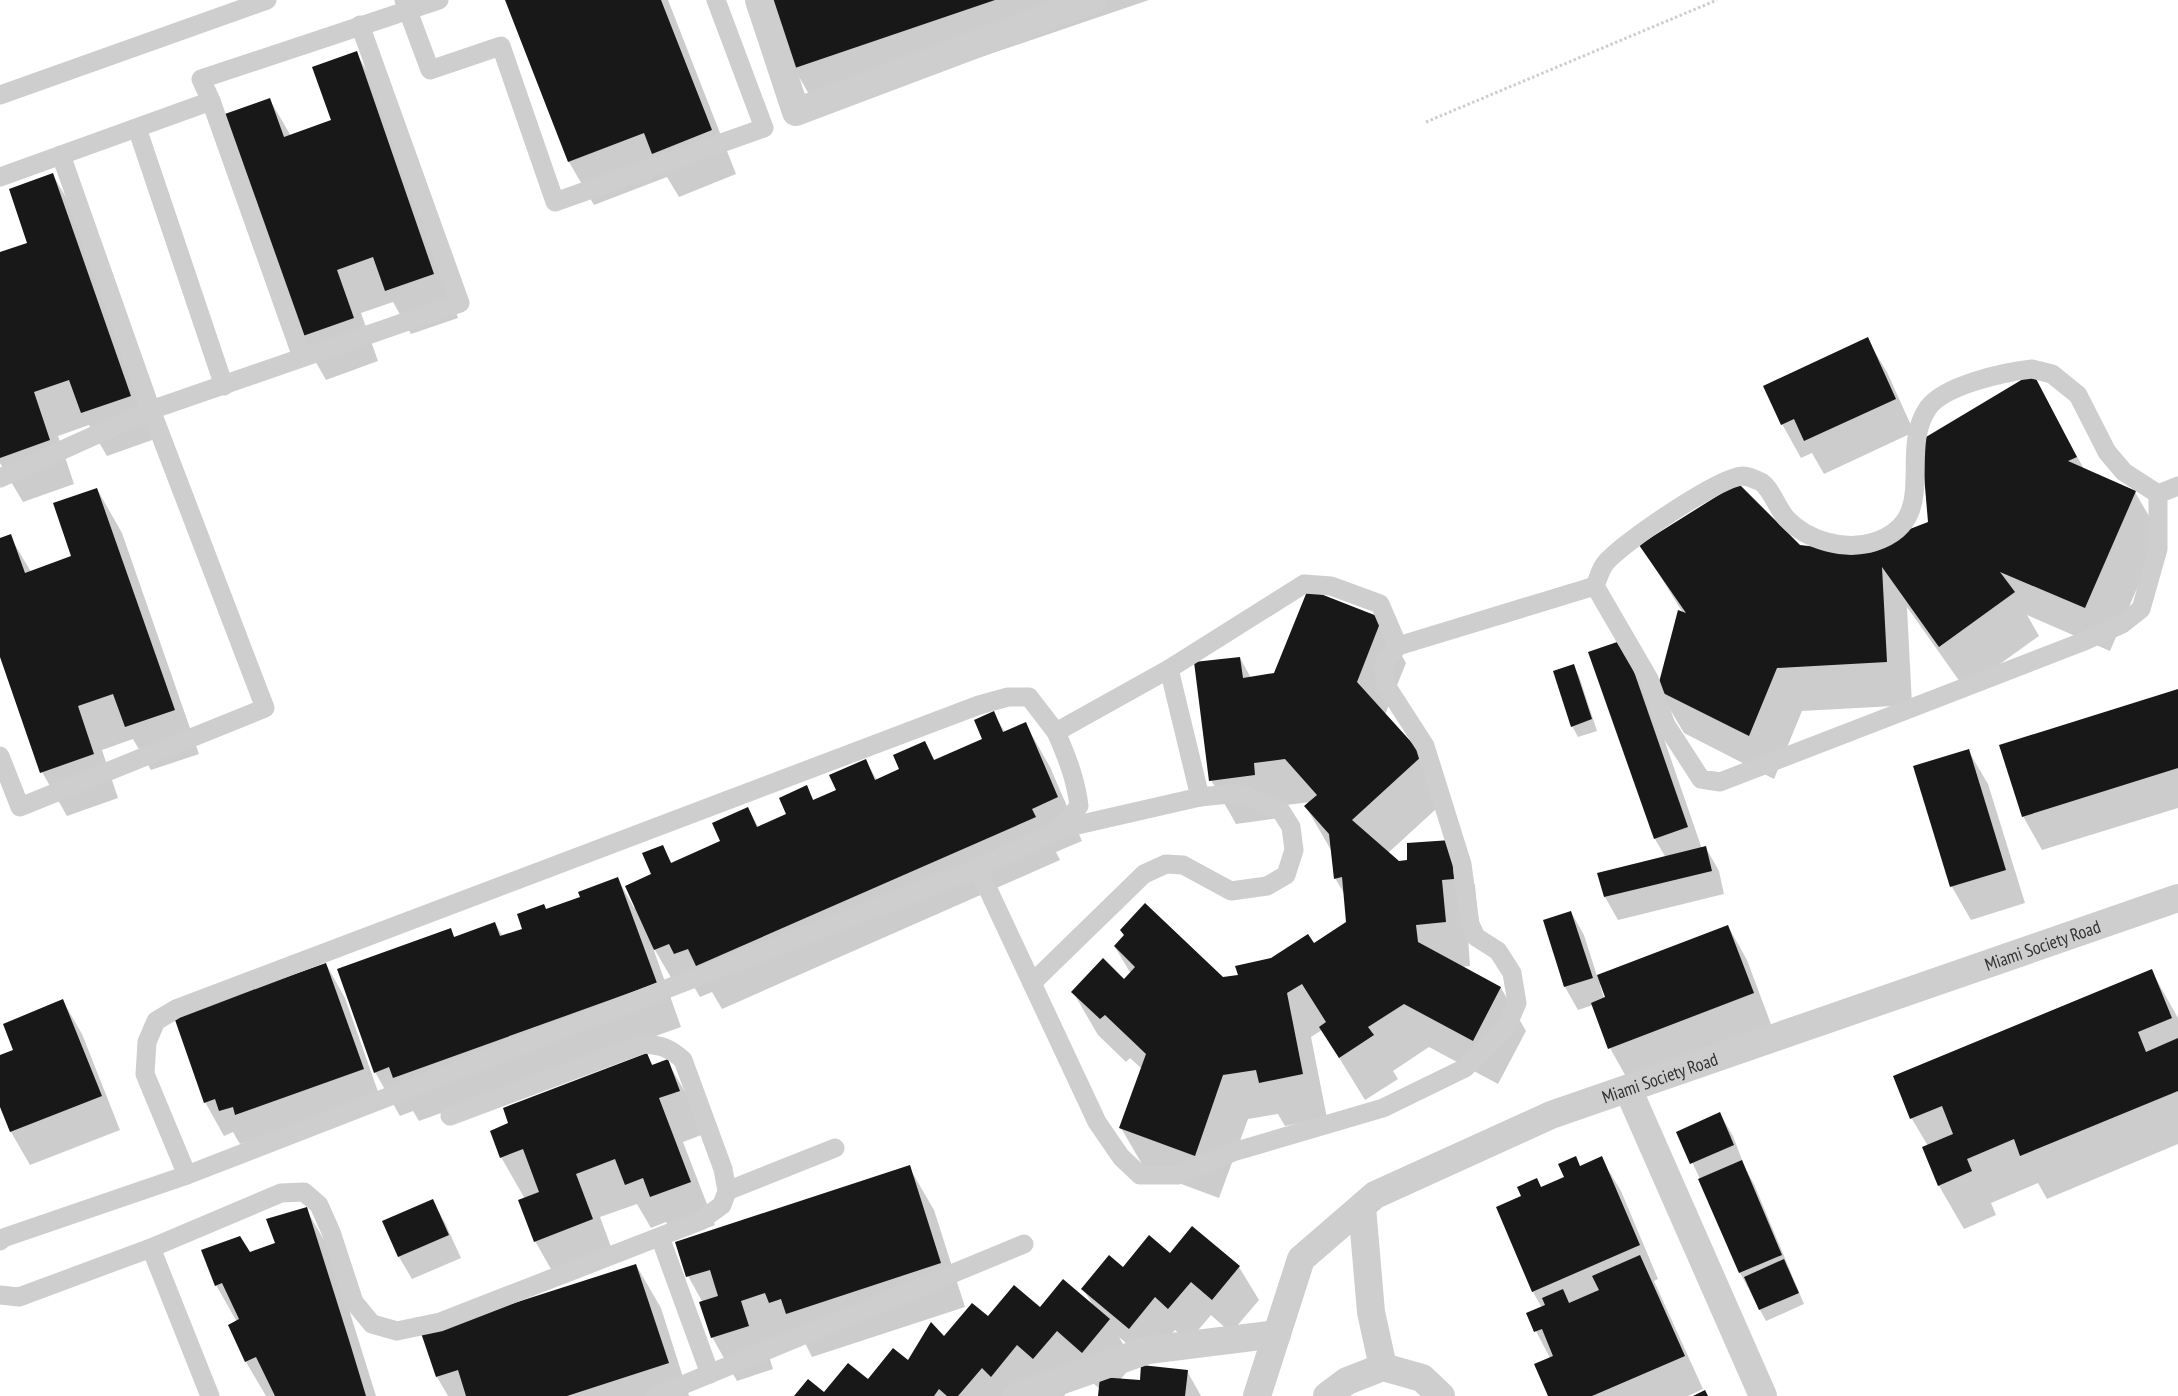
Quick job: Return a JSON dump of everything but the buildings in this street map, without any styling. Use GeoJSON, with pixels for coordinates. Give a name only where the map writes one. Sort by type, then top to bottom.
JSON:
{"type":"FeatureCollection","features":[{"type":"Feature","properties":{"kind":"street"},"geometry":{"type":"LineString","coordinates":[[759,0],[796,112],[1093,0]]}},
{"type":"Feature","properties":{"kind":"street","name":"Miami Society Road"},"geometry":{"type":"LineString","coordinates":[[1257,1396],[1301,1260],[1375,1195],[1551,1115],[2178,898]]}},
{"type":"Feature","properties":{"kind":"street"},"geometry":{"type":"LineString","coordinates":[[1628,1089],[1763,1396]]}},
{"type":"Feature","properties":{"kind":"street"},"geometry":{"type":"LineString","coordinates":[[1362,1207],[1371,1312],[1383,1367]]}},
{"type":"Feature","properties":{"kind":"street"},"geometry":{"type":"LineString","coordinates":[[1017,1396],[1148,1350],[1276,1334]]}},
{"type":"Feature","properties":{"kind":"street"},"geometry":{"type":"LineString","coordinates":[[1327,1396],[1347,1381],[1383,1367],[1422,1378],[1442,1396]]}},
{"type":"Feature","properties":{"kind":"lane"},"geometry":{"type":"LineString","coordinates":[[0,95],[267,0]]}},
{"type":"Feature","properties":{"kind":"lane"},"geometry":{"type":"LineString","coordinates":[[302,356],[202,79],[360,25],[406,5],[438,0]]}},
{"type":"Feature","properties":{"kind":"lane"},"geometry":{"type":"LineString","coordinates":[[406,5],[430,70],[501,46],[555,202],[764,128],[716,0]]}},
{"type":"Feature","properties":{"kind":"lane"},"geometry":{"type":"LineString","coordinates":[[0,478],[151,410],[224,386],[302,356],[460,303],[360,25]]}},
{"type":"Feature","properties":{"kind":"lane"},"geometry":{"type":"LineString","coordinates":[[0,177],[211,101]]}},
{"type":"Feature","properties":{"kind":"lane"},"geometry":{"type":"LineString","coordinates":[[137,128],[224,386]]}},
{"type":"Feature","properties":{"kind":"lane"},"geometry":{"type":"LineString","coordinates":[[0,756],[20,807],[265,708],[151,410],[61,155]]}},
{"type":"Feature","properties":{"kind":"lane"},"geometry":{"type":"LineString","coordinates":[[978,868],[1096,1122],[1121,1158],[1140,1175],[1178,1175],[1233,1152],[1340,1122],[1382,1108],[1464,1068],[1507,1026],[1517,1003],[1512,973],[1498,951],[1476,936],[1470,924],[1462,864],[1425,746],[1385,684],[1384,663],[1398,646],[1595,586],[1604,565],[1626,544],[1675,510],[1722,484],[1743,476],[1762,482],[1787,519],[1806,534],[1837,544],[1853,545],[1874,542],[1903,525],[1913,508],[1918,430],[1928,408],[1946,394],[1971,382],[2008,372],[2032,369],[2052,374],[2078,395],[2107,452],[2124,472],[2158,494]]}},
{"type":"Feature","properties":{"kind":"lane"},"geometry":{"type":"LineString","coordinates":[[2158,494],[2178,486]]}},
{"type":"Feature","properties":{"kind":"lane"},"geometry":{"type":"LineString","coordinates":[[1595,586],[1649,679],[1666,725],[1683,754],[1701,779],[1720,782],[2072,646],[2122,624],[2142,608],[2151,578],[2158,549],[2158,494]]}},
{"type":"Feature","properties":{"kind":"lane"},"geometry":{"type":"LineString","coordinates":[[1056,732],[1169,669],[1304,584],[1331,586],[1380,604],[1398,646]]}},
{"type":"Feature","properties":{"kind":"lane"},"geometry":{"type":"LineString","coordinates":[[1169,669],[1200,797]]}},
{"type":"Feature","properties":{"kind":"lane"},"geometry":{"type":"LineString","coordinates":[[187,1175],[146,1074],[147,1042],[156,1021],[176,1010],[980,705],[1008,697],[1029,697],[1056,732],[1075,780],[1079,806],[1060,829]]}},
{"type":"Feature","properties":{"kind":"lane"},"geometry":{"type":"LineString","coordinates":[[0,1241],[187,1175],[978,868],[1060,829],[1200,797],[1239,793],[1281,811],[1291,827],[1294,850],[1286,875],[1267,886],[1231,891],[1183,865],[1166,864],[1144,874],[1032,983]]}},
{"type":"Feature","properties":{"kind":"lane"},"geometry":{"type":"LineString","coordinates":[[0,1294],[19,1297],[151,1248],[282,1194],[304,1192],[319,1205],[331,1232],[354,1302],[372,1324],[396,1331],[440,1322],[660,1237],[700,1221],[722,1205],[726,1191],[723,1169],[683,1060],[673,1051],[662,1045],[643,1044],[450,1116]]}},
{"type":"Feature","properties":{"kind":"lane"},"geometry":{"type":"LineString","coordinates":[[726,1191],[835,1148]]}},
{"type":"Feature","properties":{"kind":"lane"},"geometry":{"type":"LineString","coordinates":[[660,1237],[710,1374]]}},
{"type":"Feature","properties":{"kind":"lane"},"geometry":{"type":"LineString","coordinates":[[656,1396],[1024,1244]]}},
{"type":"Feature","properties":{"kind":"lane"},"geometry":{"type":"LineString","coordinates":[[151,1248],[210,1396]]}},
{"type":"Feature","properties":{"kind":"path"},"geometry":{"type":"LineString","coordinates":[[1426,122],[1718,0]]}}]}
